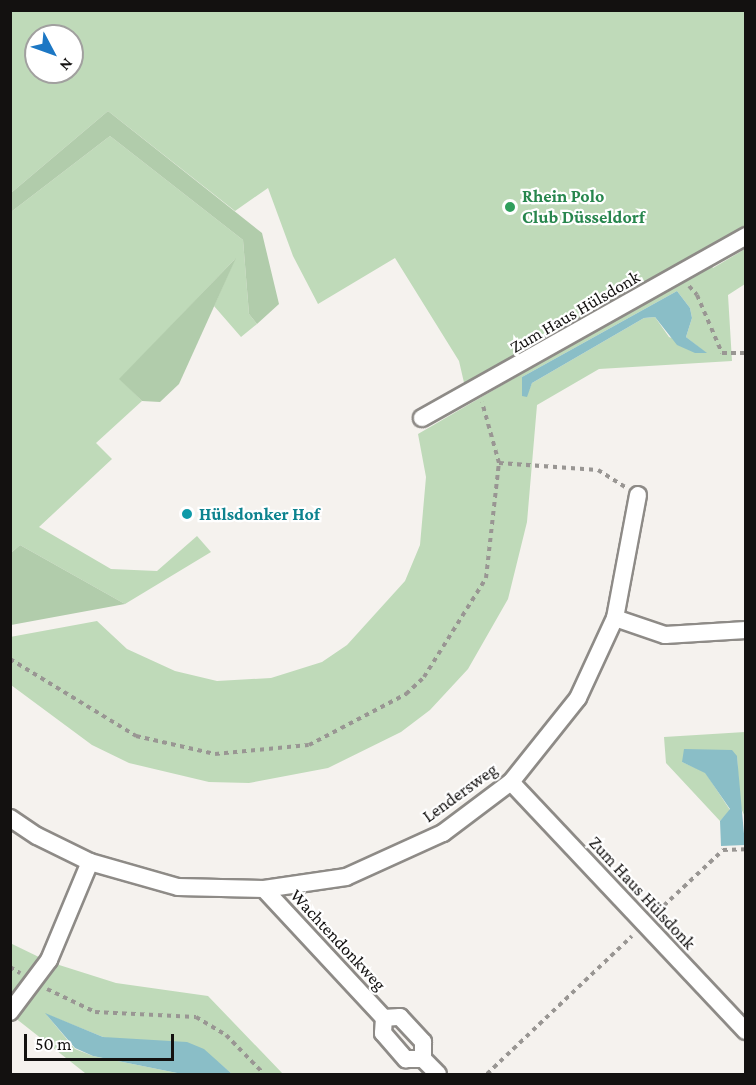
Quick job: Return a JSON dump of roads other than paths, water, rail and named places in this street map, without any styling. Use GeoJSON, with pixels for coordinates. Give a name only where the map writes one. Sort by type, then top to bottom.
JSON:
{"type":"FeatureCollection","features":[{"type":"Feature","properties":{"kind":"street","name":"Zum Haus Hülsdonk"},"geometry":{"type":"LineString","coordinates":[[422,418],[477,390],[746,236]]}},
{"type":"Feature","properties":{"kind":"street","name":"Lendersweg"},"geometry":{"type":"LineString","coordinates":[[10,818],[37,836],[90,862],[178,887],[264,889],[346,876],[443,833],[511,782],[578,698],[615,618],[638,495]]}},
{"type":"Feature","properties":{"kind":"street"},"geometry":{"type":"LineString","coordinates":[[615,618],[665,635],[746,630]]}},
{"type":"Feature","properties":{"kind":"street","name":"Zum Haus Hülsdonk"},"geometry":{"type":"LineString","coordinates":[[511,782],[746,1031]]}},
{"type":"Feature","properties":{"kind":"street"},"geometry":{"type":"LineString","coordinates":[[10,1012],[52,955],[90,862]]}},
{"type":"Feature","properties":{"kind":"street","name":"Wachtendonkweg"},"geometry":{"type":"LineString","coordinates":[[264,889],[384,1018],[383,1034],[406,1059],[423,1059]]}},
{"type":"Feature","properties":{"kind":"street","name":"Wachtendonkweg"},"geometry":{"type":"LineString","coordinates":[[384,1018],[400,1017],[423,1042],[423,1059],[438,1074]]}},
{"type":"Feature","properties":{"kind":"water"},"geometry":{"type":"Polygon","coordinates":[[[677,291],[690,308],[692,318],[686,337],[707,353],[695,353],[677,345],[655,317],[644,318],[532,383],[527,397],[522,396],[522,377],[677,291]]]}},
{"type":"Feature","properties":{"kind":"water"},"geometry":{"type":"Polygon","coordinates":[[[684,749],[732,750],[737,756],[745,845],[721,846],[720,821],[730,809],[705,773],[682,762],[684,749]]]}},
{"type":"Feature","properties":{"kind":"water"},"geometry":{"type":"Polygon","coordinates":[[[45,1013],[103,1037],[187,1042],[204,1049],[232,1074],[182,1074],[93,1056],[75,1048],[45,1013]]]}},
{"type":"Feature","properties":{"kind":"place","name":"Rhein Polo Club Düsseldorf"},"geometry":{"type":"Point","coordinates":[510,207]}},
{"type":"Feature","properties":{"kind":"place","name":"Hülsdonker Hof"},"geometry":{"type":"Point","coordinates":[187,514]}}]}
